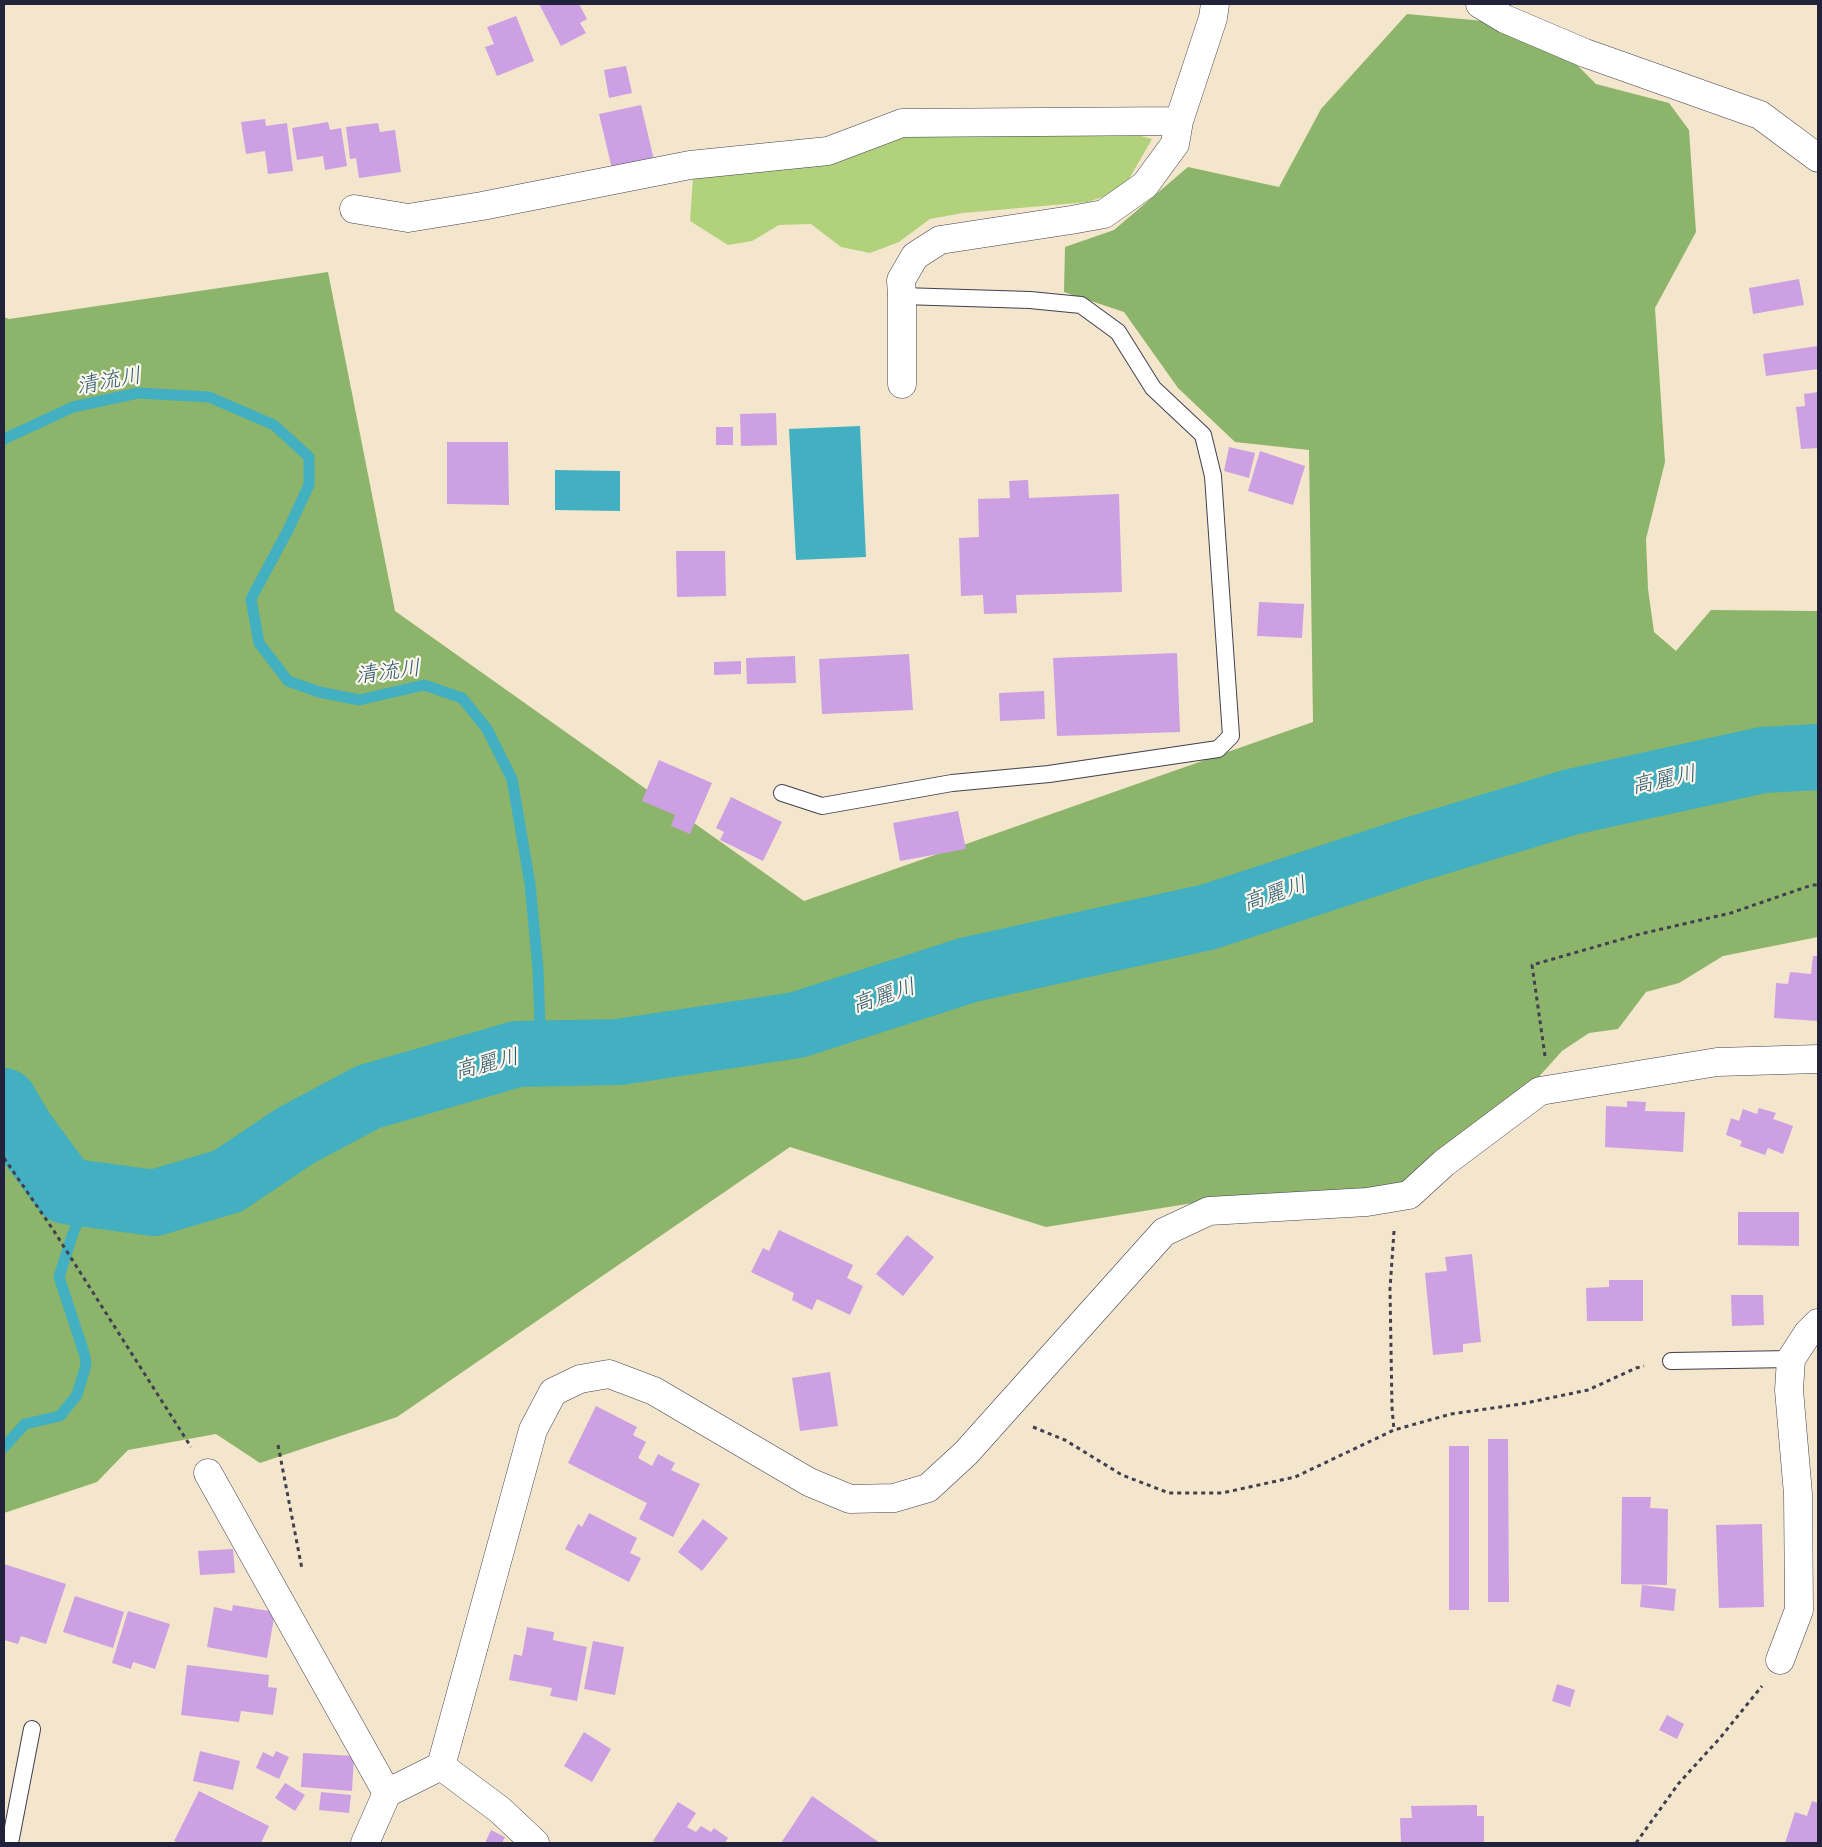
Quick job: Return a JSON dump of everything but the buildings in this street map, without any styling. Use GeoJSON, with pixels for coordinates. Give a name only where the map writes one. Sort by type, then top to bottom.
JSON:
{"type":"FeatureCollection","features":[{"type":"Feature","properties":{"kind":"street"},"geometry":{"type":"LineString","coordinates":[[902,384],[901,280],[914,256],[940,240],[1104,214],[1145,185],[1175,144],[1179,121],[1213,18],[1215,4]]}},
{"type":"Feature","properties":{"kind":"street"},"geometry":{"type":"LineString","coordinates":[[1480,4],[1505,18],[1585,53],[1760,115],[1818,158]]}},
{"type":"Feature","properties":{"kind":"street"},"geometry":{"type":"LineString","coordinates":[[354,209],[408,218],[482,206],[690,165],[828,151],[902,123],[1179,121]]}},
{"type":"Feature","properties":{"kind":"street"},"geometry":{"type":"LineString","coordinates":[[365,1843],[386,1793],[441,1766],[533,1430],[553,1392],[580,1379],[609,1374],[654,1391],[809,1482],[850,1499],[894,1498],[928,1488],[966,1453],[1164,1232],[1209,1211],[1367,1202],[1409,1195],[1444,1163],[1540,1091],[1716,1062],[1818,1058]]}},
{"type":"Feature","properties":{"kind":"street"},"geometry":{"type":"LineString","coordinates":[[1780,1660],[1799,1610],[1808,1492],[1789,1390],[1791,1359],[1808,1333],[1818,1323]]}},
{"type":"Feature","properties":{"kind":"street"},"geometry":{"type":"LineString","coordinates":[[208,1473],[386,1793]]}},
{"type":"Feature","properties":{"kind":"street"},"geometry":{"type":"LineString","coordinates":[[441,1766],[500,1810],[535,1843]]}},
{"type":"Feature","properties":{"kind":"lane"},"geometry":{"type":"LineString","coordinates":[[782,793],[822,806],[952,783],[1049,774],[1218,749],[1231,736],[1213,476],[1202,435],[1153,388],[1118,332],[1081,305],[1030,300],[902,296]]}},
{"type":"Feature","properties":{"kind":"lane"},"geometry":{"type":"LineString","coordinates":[[1671,1361],[1791,1359]]}},
{"type":"Feature","properties":{"kind":"lane"},"geometry":{"type":"LineString","coordinates":[[10,1843],[32,1729]]}},
{"type":"Feature","properties":{"kind":"path"},"geometry":{"type":"LineString","coordinates":[[1550,1089],[1532,965],[1640,934],[1731,913],[1812,885],[1818,885]]}},
{"type":"Feature","properties":{"kind":"path"},"geometry":{"type":"LineString","coordinates":[[4,1158],[52,1228],[208,1473]]}},
{"type":"Feature","properties":{"kind":"path"},"geometry":{"type":"LineString","coordinates":[[1394,1430],[1390,1289],[1394,1228],[1409,1195]]}},
{"type":"Feature","properties":{"kind":"path"},"geometry":{"type":"LineString","coordinates":[[999,1415],[1065,1440],[1122,1475],[1170,1493],[1222,1493],[1295,1477],[1394,1430],[1451,1414],[1521,1404],[1588,1390],[1636,1368],[1671,1361]]}},
{"type":"Feature","properties":{"kind":"path"},"geometry":{"type":"LineString","coordinates":[[278,1444],[302,1571]]}},
{"type":"Feature","properties":{"kind":"path"},"geometry":{"type":"LineString","coordinates":[[1636,1843],[1679,1783],[1751,1701],[1780,1660]]}},
{"type":"Feature","properties":{"kind":"green space"},"geometry":{"type":"Polygon","coordinates":[[[1407,14],[1538,26],[1596,84],[1669,103],[1689,130],[1696,232],[1655,308],[1665,462],[1646,539],[1648,589],[1654,632],[1676,651],[1711,610],[1818,611],[1818,937],[1723,956],[1679,983],[1646,992],[1618,1029],[1589,1033],[1562,1051],[1535,1081],[1411,1188],[1205,1201],[1046,1227],[790,1147],[397,1417],[260,1463],[216,1434],[128,1450],[97,1482],[4,1513],[4,317],[9,319],[328,272],[395,611],[804,901],[1313,722],[1309,450],[1235,442],[1178,388],[1124,312],[1064,292],[1065,247],[1114,230],[1188,167],[1279,187],[1321,109],[1407,14]]]}},
{"type":"Feature","properties":{"kind":"green space"},"geometry":{"type":"Polygon","coordinates":[[[905,134],[1141,136],[1152,139],[1129,179],[1111,194],[1088,202],[963,213],[930,219],[899,242],[870,253],[841,247],[811,224],[779,225],[752,241],[728,245],[690,221],[693,178],[905,134]]]}},
{"type":"Feature","properties":{"kind":"water"},"geometry":{"type":"Polygon","coordinates":[[[860,426],[866,557],[796,560],[789,429],[860,426]]]}},
{"type":"Feature","properties":{"kind":"water"},"geometry":{"type":"Polygon","coordinates":[[[555,470],[620,471],[620,511],[555,510],[555,470]]]}},
{"type":"Feature","properties":{"kind":"waterway","name":"清流川"},"geometry":{"type":"LineString","coordinates":[[4,439],[73,407],[138,393],[209,397],[274,425],[309,457],[309,485],[288,530],[251,599],[259,643],[288,681],[319,692],[359,700],[424,685],[462,698],[487,729],[512,779],[530,884],[538,969],[541,1054]]}},
{"type":"Feature","properties":{"kind":"waterway","name":"高麗川"},"geometry":{"type":"LineString","coordinates":[[4,1101],[23,1133],[66,1191],[154,1203],[228,1181],[295,1136],[368,1097],[517,1054],[619,1052],[797,1025],[968,970],[1208,917],[1415,849],[1571,802],[1763,760],[1818,757]]}},
{"type":"Feature","properties":{"kind":"waterway"},"geometry":{"type":"LineString","coordinates":[[4,1447],[25,1424],[60,1416],[77,1395],[86,1365],[85,1356],[59,1277],[72,1236],[89,1194]]}}]}
